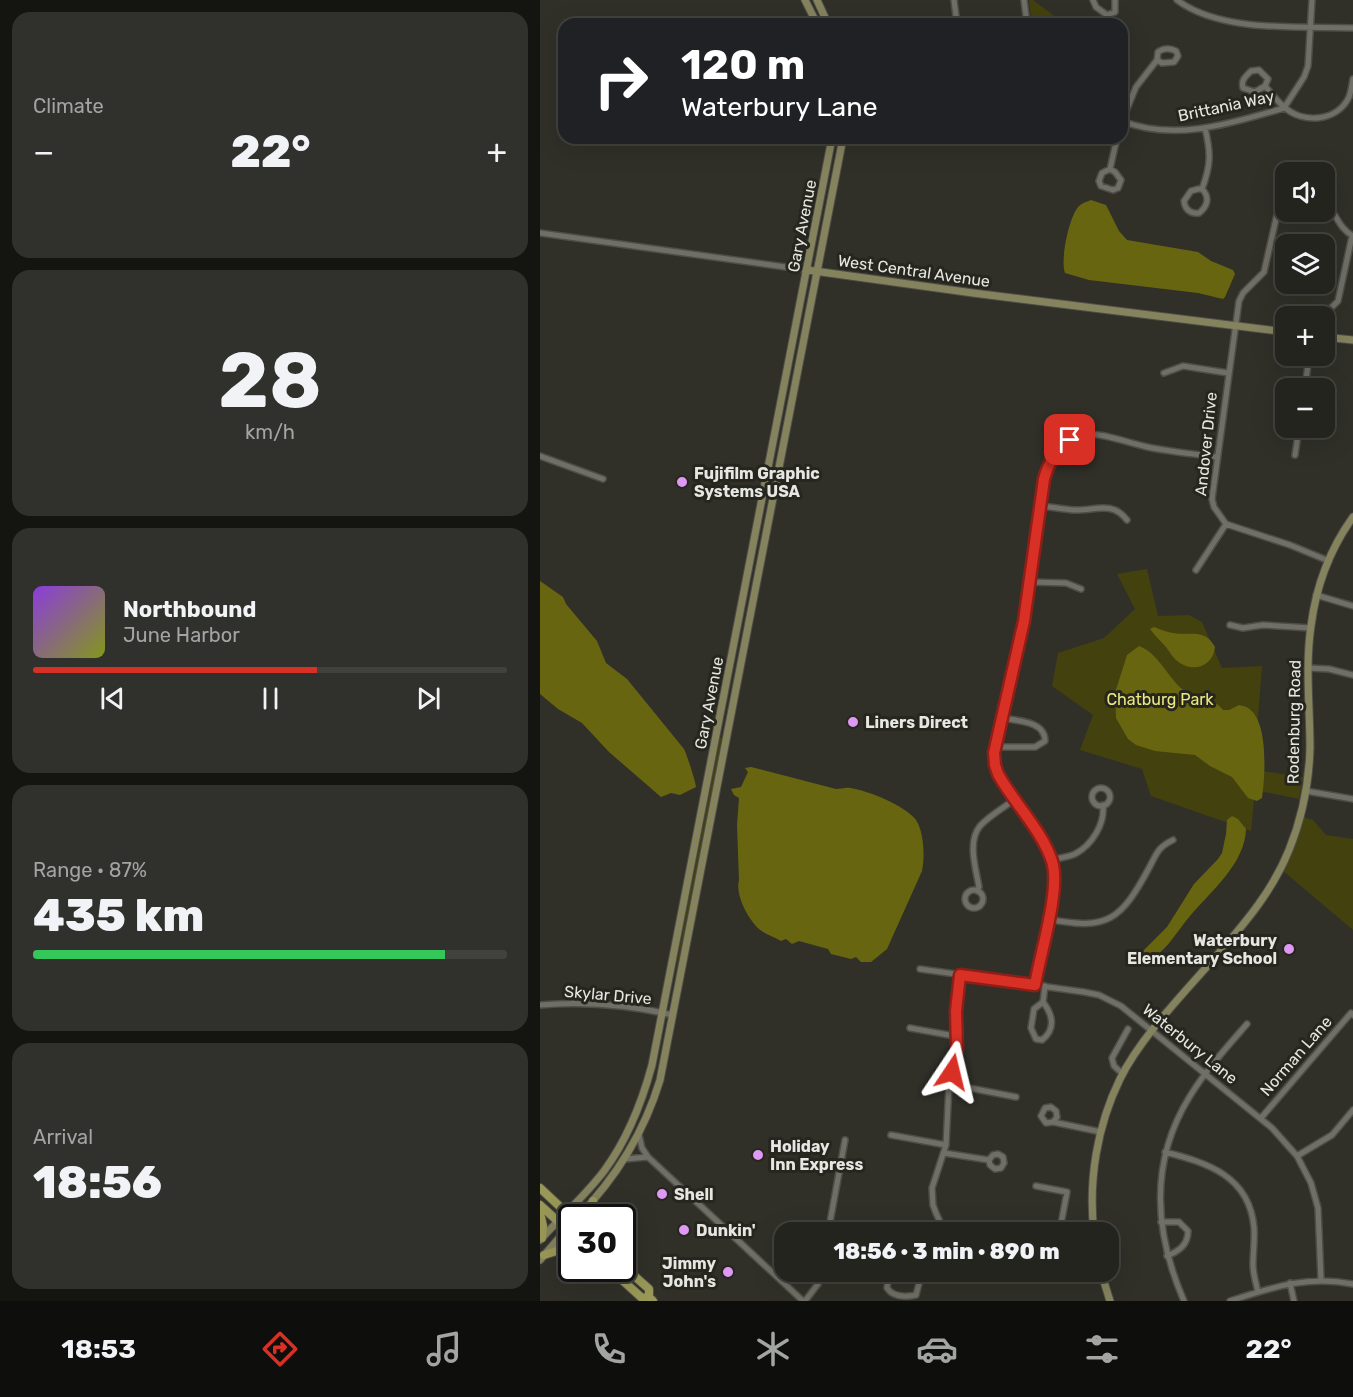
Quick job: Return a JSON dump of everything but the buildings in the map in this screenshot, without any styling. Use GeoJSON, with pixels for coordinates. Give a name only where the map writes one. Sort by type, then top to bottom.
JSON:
{"type":"FeatureCollection","features":[{"type":"Feature","properties":{"kind":"main road"},"geometry":{"type":"LineString","coordinates":[[805,0],[814,18]]}},
{"type":"Feature","properties":{"kind":"main road"},"geometry":{"type":"LineString","coordinates":[[817,0],[825,18]]}},
{"type":"Feature","properties":{"kind":"main road","name":"Gary Avenue"},"geometry":{"type":"LineString","coordinates":[[578,1204],[603,1171],[634,1117],[652,1065],[831,144]]}},
{"type":"Feature","properties":{"kind":"main road","name":"Gary Avenue"},"geometry":{"type":"LineString","coordinates":[[589,1204],[626,1159],[639,1134],[660,1080],[842,144]]}},
{"type":"Feature","properties":{"kind":"main road","name":"West Central Avenue"},"geometry":{"type":"LineString","coordinates":[[807,270],[1275,330]]}},
{"type":"Feature","properties":{"kind":"main road"},"geometry":{"type":"LineString","coordinates":[[1335,338],[1353,340]]}},
{"type":"Feature","properties":{"kind":"main road","name":"Rodenburg Road"},"geometry":{"type":"LineString","coordinates":[[1094,1222],[1092,1189],[1101,1132],[1123,1074],[1153,1030],[1265,896],[1289,850],[1306,791],[1310,749],[1308,668],[1316,595],[1342,533],[1353,517]]}},
{"type":"Feature","properties":{"kind":"main road"},"geometry":{"type":"LineString","coordinates":[[540,1188],[558,1205]]}},
{"type":"Feature","properties":{"kind":"main road"},"geometry":{"type":"LineString","coordinates":[[540,1205],[558,1222]]}},
{"type":"Feature","properties":{"kind":"main road"},"geometry":{"type":"LineString","coordinates":[[540,1213],[543,1226],[541,1239]]}},
{"type":"Feature","properties":{"kind":"main road","name":"Gary Avenue"},"geometry":{"type":"LineString","coordinates":[[541,1239],[558,1222]]}},
{"type":"Feature","properties":{"kind":"main road"},"geometry":{"type":"LineString","coordinates":[[542,1257],[558,1241]]}},
{"type":"Feature","properties":{"kind":"main road"},"geometry":{"type":"LineString","coordinates":[[542,1257],[558,1251]]}},
{"type":"Feature","properties":{"kind":"main road"},"geometry":{"type":"LineString","coordinates":[[624,1282],[642,1298],[651,1299],[649,1289],[636,1277]]}},
{"type":"Feature","properties":{"kind":"main road"},"geometry":{"type":"LineString","coordinates":[[1104,1282],[1110,1301]]}},
{"type":"Feature","properties":{"kind":"street"},"geometry":{"type":"LineString","coordinates":[[954,0],[956,18]]}},
{"type":"Feature","properties":{"kind":"street"},"geometry":{"type":"LineString","coordinates":[[1024,0],[1026,18]]}},
{"type":"Feature","properties":{"kind":"street"},"geometry":{"type":"LineString","coordinates":[[1093,0],[1096,6],[1107,15],[1115,12],[1115,0]]}},
{"type":"Feature","properties":{"kind":"street"},"geometry":{"type":"LineString","coordinates":[[1177,0],[1206,16],[1228,22],[1353,28]]}},
{"type":"Feature","properties":{"kind":"street","name":"Brittania Way"},"geometry":{"type":"LineString","coordinates":[[1128,123],[1161,130],[1206,128],[1284,108],[1305,74],[1309,59],[1312,0]]}},
{"type":"Feature","properties":{"kind":"street"},"geometry":{"type":"LineString","coordinates":[[1128,106],[1136,87],[1157,60]]}},
{"type":"Feature","properties":{"kind":"street"},"geometry":{"type":"LineString","coordinates":[[1254,69],[1265,74],[1268,79],[1265,86],[1255,92],[1243,88],[1242,84],[1254,69]]}},
{"type":"Feature","properties":{"kind":"street"},"geometry":{"type":"LineString","coordinates":[[1265,86],[1284,108],[1309,118],[1327,116],[1339,111],[1350,95],[1353,79]]}},
{"type":"Feature","properties":{"kind":"street"},"geometry":{"type":"LineString","coordinates":[[1202,189],[1209,169],[1210,156],[1206,128]]}},
{"type":"Feature","properties":{"kind":"street"},"geometry":{"type":"LineString","coordinates":[[1110,169],[1116,144]]}},
{"type":"Feature","properties":{"kind":"street"},"geometry":{"type":"LineString","coordinates":[[1202,189],[1207,196],[1207,205],[1199,213],[1192,213],[1186,208],[1184,201],[1191,191],[1202,189]]}},
{"type":"Feature","properties":{"kind":"street"},"geometry":{"type":"LineString","coordinates":[[1333,306],[1338,300],[1352,236],[1340,227],[1335,216]]}},
{"type":"Feature","properties":{"kind":"street","name":"Andover Drive"},"geometry":{"type":"LineString","coordinates":[[1226,524],[1212,500],[1235,325],[1241,295],[1264,272],[1277,222]]}},
{"type":"Feature","properties":{"kind":"street","name":"West Central Avenue"},"geometry":{"type":"LineString","coordinates":[[540,233],[807,270]]}},
{"type":"Feature","properties":{"kind":"street"},"geometry":{"type":"LineString","coordinates":[[1164,373],[1183,366],[1228,374]]}},
{"type":"Feature","properties":{"kind":"street"},"geometry":{"type":"LineString","coordinates":[[1035,985],[1055,886],[1052,860],[1040,837],[998,774],[994,759],[1024,621],[1044,479],[1050,460],[1070,440],[1080,436],[1099,434],[1153,448],[1216,457]]}},
{"type":"Feature","properties":{"kind":"street"},"geometry":{"type":"LineString","coordinates":[[1295,455],[1298,438]]}},
{"type":"Feature","properties":{"kind":"street"},"geometry":{"type":"LineString","coordinates":[[540,456],[603,479]]}},
{"type":"Feature","properties":{"kind":"street"},"geometry":{"type":"LineString","coordinates":[[1040,506],[1074,510],[1109,508],[1121,512],[1127,520]]}},
{"type":"Feature","properties":{"kind":"street"},"geometry":{"type":"LineString","coordinates":[[1196,570],[1226,524],[1290,545],[1329,561]]}},
{"type":"Feature","properties":{"kind":"street"},"geometry":{"type":"LineString","coordinates":[[1030,582],[1066,583],[1081,589]]}},
{"type":"Feature","properties":{"kind":"street"},"geometry":{"type":"LineString","coordinates":[[1316,595],[1353,606]]}},
{"type":"Feature","properties":{"kind":"street"},"geometry":{"type":"LineString","coordinates":[[1230,625],[1243,628],[1263,625],[1311,628]]}},
{"type":"Feature","properties":{"kind":"street"},"geometry":{"type":"LineString","coordinates":[[1308,668],[1329,669],[1353,675]]}},
{"type":"Feature","properties":{"kind":"street"},"geometry":{"type":"LineString","coordinates":[[996,747],[1035,747],[1045,741],[1043,731],[1039,726],[1002,718]]}},
{"type":"Feature","properties":{"kind":"street"},"geometry":{"type":"LineString","coordinates":[[1306,791],[1353,799]]}},
{"type":"Feature","properties":{"kind":"street"},"geometry":{"type":"LineString","coordinates":[[977,891],[979,886],[974,851],[976,835],[981,826],[1014,800]]}},
{"type":"Feature","properties":{"kind":"street"},"geometry":{"type":"LineString","coordinates":[[1052,860],[1075,854],[1093,839],[1104,813],[1103,805]]}},
{"type":"Feature","properties":{"kind":"street"},"geometry":{"type":"LineString","coordinates":[[1048,919],[1090,924],[1112,916],[1133,898],[1161,846],[1173,840]]}},
{"type":"Feature","properties":{"kind":"street","name":"Waterbury Lane"},"geometry":{"type":"LineString","coordinates":[[920,969],[1084,992],[1121,1005],[1261,1118],[1285,1140],[1297,1156],[1311,1183],[1318,1208],[1321,1280]]}},
{"type":"Feature","properties":{"kind":"street"},"geometry":{"type":"LineString","coordinates":[[940,1222],[933,1205],[932,1188],[946,1145],[949,1084],[956,1060],[958,1034],[956,1011],[960,975]]}},
{"type":"Feature","properties":{"kind":"street"},"geometry":{"type":"LineString","coordinates":[[1043,1002],[1052,1016],[1052,1028],[1042,1040],[1036,1039],[1031,1028],[1034,1009],[1043,1002],[1046,986]]}},
{"type":"Feature","properties":{"kind":"street","name":"Skylar Drive"},"geometry":{"type":"LineString","coordinates":[[540,1005],[587,1003],[623,1006],[673,1016]]}},
{"type":"Feature","properties":{"kind":"street","name":"Norman Lane"},"geometry":{"type":"LineString","coordinates":[[1261,1118],[1351,1013],[1353,1015]]}},
{"type":"Feature","properties":{"kind":"street"},"geometry":{"type":"LineString","coordinates":[[1184,1301],[1167,1256],[1161,1222],[1160,1185],[1166,1152],[1180,1113],[1205,1073],[1247,1024]]}},
{"type":"Feature","properties":{"kind":"street"},"geometry":{"type":"LineString","coordinates":[[910,1028],[949,1035],[958,1034]]}},
{"type":"Feature","properties":{"kind":"street"},"geometry":{"type":"LineString","coordinates":[[1123,1074],[1114,1066],[1112,1059],[1128,1029]]}},
{"type":"Feature","properties":{"kind":"street"},"geometry":{"type":"LineString","coordinates":[[949,1084],[1016,1097]]}},
{"type":"Feature","properties":{"kind":"street"},"geometry":{"type":"LineString","coordinates":[[1297,1156],[1332,1134],[1353,1110]]}},
{"type":"Feature","properties":{"kind":"street"},"geometry":{"type":"LineString","coordinates":[[1053,1122],[1101,1132]]}},
{"type":"Feature","properties":{"kind":"street"},"geometry":{"type":"LineString","coordinates":[[639,1134],[642,1148],[648,1157],[804,1301],[818,1282]]}},
{"type":"Feature","properties":{"kind":"street"},"geometry":{"type":"LineString","coordinates":[[891,1135],[946,1145]]}},
{"type":"Feature","properties":{"kind":"street"},"geometry":{"type":"LineString","coordinates":[[830,1222],[845,1140]]}},
{"type":"Feature","properties":{"kind":"street"},"geometry":{"type":"LineString","coordinates":[[1166,1152],[1213,1167],[1227,1176],[1242,1192],[1254,1227],[1253,1265],[1258,1292]]}},
{"type":"Feature","properties":{"kind":"street"},"geometry":{"type":"LineString","coordinates":[[944,1153],[989,1160]]}},
{"type":"Feature","properties":{"kind":"street"},"geometry":{"type":"LineString","coordinates":[[626,1159],[648,1157]]}},
{"type":"Feature","properties":{"kind":"street"},"geometry":{"type":"LineString","coordinates":[[1036,1186],[1067,1192],[1061,1222]]}},
{"type":"Feature","properties":{"kind":"street"},"geometry":{"type":"LineString","coordinates":[[1161,1222],[1179,1222],[1188,1231],[1188,1239],[1184,1245],[1167,1256]]}},
{"type":"Feature","properties":{"kind":"street"},"geometry":{"type":"LineString","coordinates":[[1230,1301],[1290,1283],[1321,1280],[1353,1284]]}},
{"type":"Feature","properties":{"kind":"street"},"geometry":{"type":"LineString","coordinates":[[888,1282],[889,1291],[909,1297],[916,1294],[920,1282]]}},
{"type":"Feature","properties":{"kind":"street"},"geometry":{"type":"LineString","coordinates":[[1290,1283],[1294,1301]]}},
{"type":"Feature","properties":{"kind":"green space"},"geometry":{"type":"Polygon","coordinates":[[[1029,0],[1033,0],[1057,18],[1031,18],[1029,0]]]}},
{"type":"Feature","properties":{"kind":"green space","name":"Chatburg Park"},"geometry":{"type":"Polygon","coordinates":[[[1147,569],[1158,616],[1189,615],[1202,622],[1222,668],[1262,666],[1254,770],[1303,777],[1299,799],[1255,790],[1251,831],[1151,796],[1142,769],[1080,750],[1093,715],[1052,686],[1058,653],[1104,638],[1135,609],[1117,574],[1147,569]]]}},
{"type":"Feature","properties":{"kind":"green space"},"geometry":{"type":"Polygon","coordinates":[[[720,738],[723,738],[674,984],[681,940],[720,738]]]}},
{"type":"Feature","properties":{"kind":"green space"},"geometry":{"type":"Polygon","coordinates":[[[1300,816],[1313,820],[1326,835],[1353,839],[1353,930],[1282,870],[1300,816]]]}},
{"type":"Feature","properties":{"kind":"shaded area"},"geometry":{"type":"Polygon","coordinates":[[[1091,200],[1106,205],[1119,231],[1127,240],[1198,252],[1211,261],[1233,270],[1235,274],[1225,297],[1223,299],[1198,293],[1089,280],[1065,273],[1065,249],[1071,220],[1078,207],[1091,200]]]}},
{"type":"Feature","properties":{"kind":"shaded area"},"geometry":{"type":"Polygon","coordinates":[[[540,581],[563,597],[566,604],[597,641],[606,663],[627,679],[684,749],[696,787],[680,795],[671,793],[661,797],[609,752],[582,723],[558,709],[540,694],[540,581]]]}},
{"type":"Feature","properties":{"kind":"shaded area"},"geometry":{"type":"Polygon","coordinates":[[[1154,627],[1173,633],[1197,634],[1207,637],[1215,647],[1210,660],[1194,667],[1181,664],[1150,629],[1154,627]]]}},
{"type":"Feature","properties":{"kind":"shaded area"},"geometry":{"type":"Polygon","coordinates":[[[1139,646],[1152,654],[1187,693],[1213,701],[1223,710],[1239,705],[1248,708],[1255,715],[1264,750],[1262,798],[1257,801],[1248,798],[1232,777],[1195,755],[1155,751],[1136,745],[1128,739],[1116,718],[1115,693],[1127,655],[1139,646]]]}},
{"type":"Feature","properties":{"kind":"shaded area"},"geometry":{"type":"Polygon","coordinates":[[[751,767],[836,789],[848,788],[866,792],[904,809],[916,820],[921,831],[923,845],[922,871],[887,949],[871,962],[861,962],[856,957],[851,959],[831,954],[828,949],[799,941],[792,944],[786,939],[781,941],[759,929],[747,913],[738,886],[739,798],[731,789],[741,787],[748,772],[745,768],[751,767]]]}},
{"type":"Feature","properties":{"kind":"shaded area"},"geometry":{"type":"Polygon","coordinates":[[[1232,816],[1238,819],[1246,829],[1240,854],[1226,876],[1166,947],[1147,963],[1142,962],[1139,957],[1141,953],[1167,927],[1194,884],[1222,853],[1227,820],[1232,816]]]}},
{"type":"Feature","properties":{"kind":"place","name":"Fujifilm Graphic Systems USA"},"geometry":{"type":"Point","coordinates":[682,482]}},
{"type":"Feature","properties":{"kind":"place","name":"Liners Direct"},"geometry":{"type":"Point","coordinates":[853,722]}},
{"type":"Feature","properties":{"kind":"place","name":"Waterbury Elementary School"},"geometry":{"type":"Point","coordinates":[1289,949]}},
{"type":"Feature","properties":{"kind":"place","name":"Holiday Inn Express"},"geometry":{"type":"Point","coordinates":[758,1155]}},
{"type":"Feature","properties":{"kind":"place","name":"Shell"},"geometry":{"type":"Point","coordinates":[662,1194]}},
{"type":"Feature","properties":{"kind":"place","name":"Dunkin'"},"geometry":{"type":"Point","coordinates":[684,1230]}},
{"type":"Feature","properties":{"kind":"place","name":"Jimmy John's"},"geometry":{"type":"Point","coordinates":[728,1272]}},
{"type":"Feature","properties":{"kind":"route"},"geometry":{"type":"LineString","coordinates":[[952,1072],[957,1049],[956,1011],[960,975],[1035,985],[1055,886],[1052,860],[1040,837],[998,774],[994,753],[1024,621],[1044,479],[1050,460],[1070,440]]}}]}
